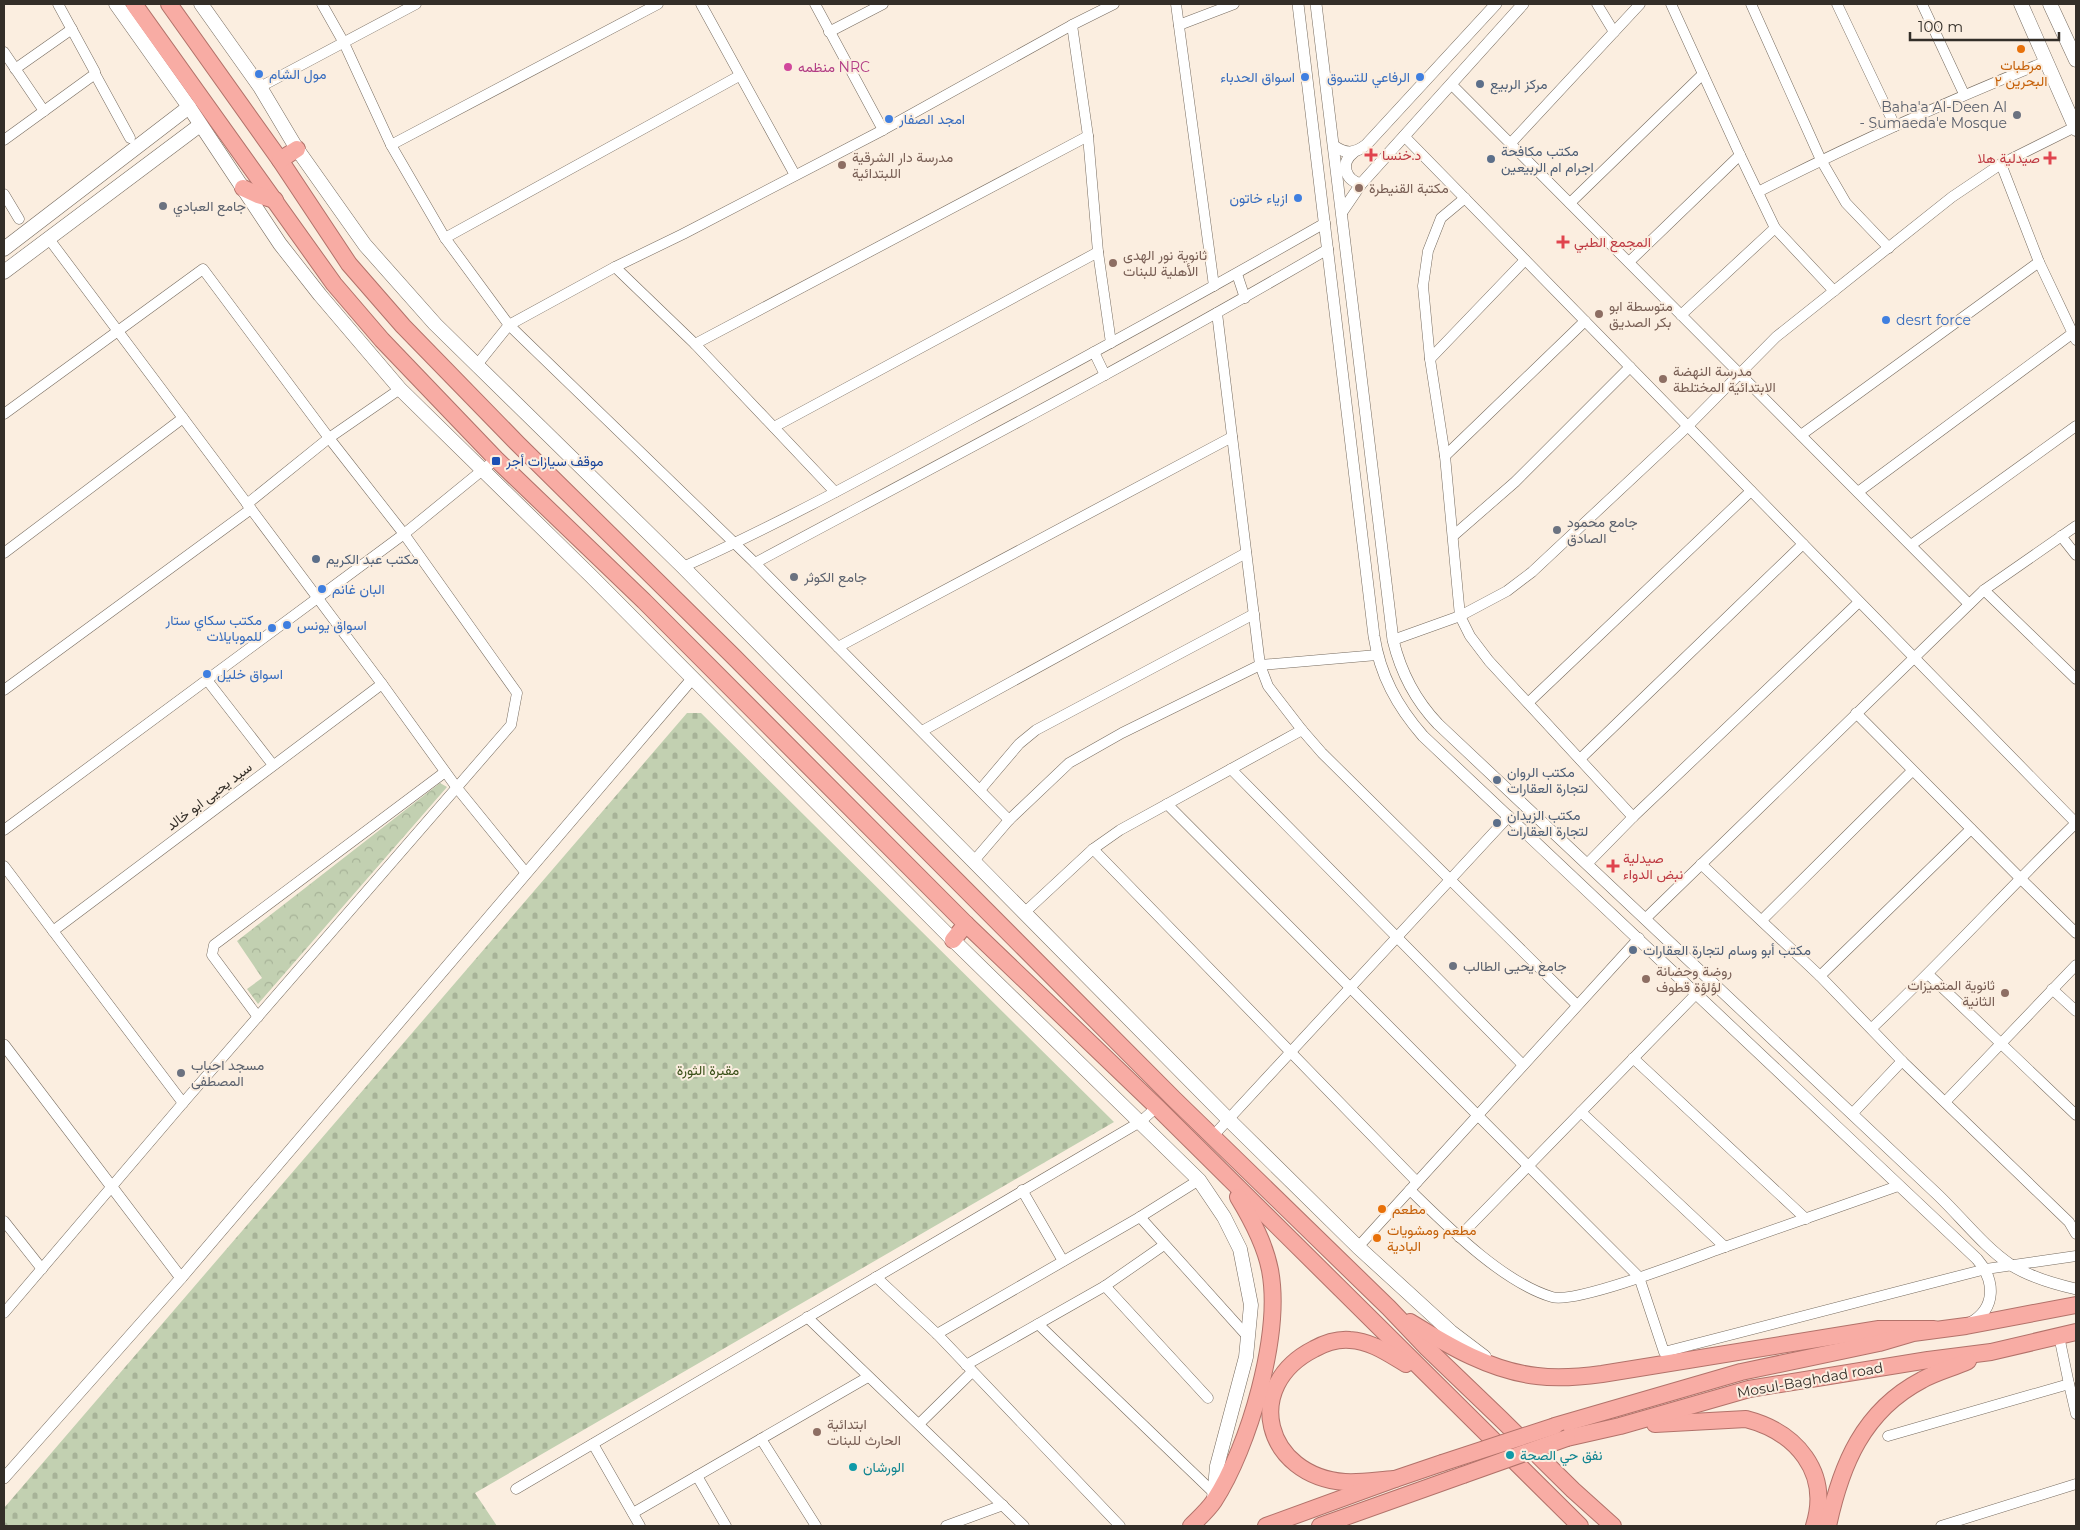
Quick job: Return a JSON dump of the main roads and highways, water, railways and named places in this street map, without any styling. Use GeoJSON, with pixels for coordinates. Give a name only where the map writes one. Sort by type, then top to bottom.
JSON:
{"type":"FeatureCollection","features":[{"type":"Feature","properties":{"kind":"highway"},"geometry":{"type":"LineString","coordinates":[[134,4],[334,284],[382,340],[496,459],[644,601],[966,924],[1157,1107],[1580,1526]]}},
{"type":"Feature","properties":{"kind":"highway"},"geometry":{"type":"LineString","coordinates":[[169,4],[280,160],[349,264],[403,326],[518,444],[1213,1136],[1501,1419],[1572,1490],[1604,1526]]}},
{"type":"Feature","properties":{"kind":"highway"},"geometry":{"type":"LineString","coordinates":[[280,160],[297,149]]}},
{"type":"Feature","properties":{"kind":"highway"},"geometry":{"type":"LineString","coordinates":[[243,188],[275,200]]}},
{"type":"Feature","properties":{"kind":"highway"},"geometry":{"type":"LineString","coordinates":[[382,340],[403,326]]}},
{"type":"Feature","properties":{"kind":"highway"},"geometry":{"type":"LineString","coordinates":[[715,672],[733,656]]}},
{"type":"Feature","properties":{"kind":"highway"},"geometry":{"type":"LineString","coordinates":[[953,940],[966,924]]}},
{"type":"Feature","properties":{"kind":"highway"},"geometry":{"type":"LineString","coordinates":[[1191,1526],[1214,1498],[1233,1466],[1251,1416],[1266,1361],[1272,1314],[1270,1270],[1264,1248],[1248,1212],[1215,1165]]}},
{"type":"Feature","properties":{"kind":"highway"},"geometry":{"type":"LineString","coordinates":[[1389,1308],[1454,1349],[1499,1367],[1536,1376],[1580,1377],[1879,1329],[1934,1329],[1966,1326],[2076,1305]]}},
{"type":"Feature","properties":{"kind":"highway"},"geometry":{"type":"LineString","coordinates":[[1266,1526],[1395,1479],[1555,1426],[1741,1372],[1879,1343],[1934,1329]]}},
{"type":"Feature","properties":{"kind":"highway","name":"Mosul-Baghdad road"},"geometry":{"type":"LineString","coordinates":[[1424,1489],[1567,1438],[1620,1426],[1749,1389],[1928,1360],[1991,1352],[2076,1332]]}},
{"type":"Feature","properties":{"kind":"highway"},"geometry":{"type":"LineString","coordinates":[[1395,1479],[1344,1482],[1312,1473],[1288,1458],[1273,1434],[1270,1421],[1270,1405],[1282,1377],[1306,1353],[1336,1341],[1351,1340],[1370,1344],[1390,1354],[1450,1398]]}},
{"type":"Feature","properties":{"kind":"highway"},"geometry":{"type":"LineString","coordinates":[[1828,1526],[1846,1462],[1853,1448],[1876,1416],[1892,1400],[1921,1380],[1991,1352]]}},
{"type":"Feature","properties":{"kind":"highway"},"geometry":{"type":"LineString","coordinates":[[1620,1426],[1730,1418],[1746,1419],[1772,1427],[1800,1448],[1812,1468],[1819,1504],[1814,1526]]}},
{"type":"Feature","properties":{"kind":"highway"},"geometry":{"type":"LineString","coordinates":[[1530,1476],[1568,1526]]}},
{"type":"Feature","properties":{"kind":"highway"},"geometry":{"type":"LineString","coordinates":[[1320,1526],[1424,1489]]}},
{"type":"Feature","properties":{"kind":"highway"},"geometry":{"type":"LineString","coordinates":[[1354,1526],[1424,1489]]}},
{"type":"Feature","properties":{"kind":"highway"},"geometry":{"type":"LineString","coordinates":[[1572,1490],[1613,1526]]}},
{"type":"Feature","properties":{"kind":"main road"},"geometry":{"type":"LineString","coordinates":[[116,4],[189,107],[280,244],[320,295],[400,389],[591,576],[953,940],[1199,1180],[1224,1216],[1240,1249],[1251,1305],[1246,1357],[1217,1466],[1214,1498]]}},
{"type":"Feature","properties":{"kind":"main road"},"geometry":{"type":"LineString","coordinates":[[201,4],[260,87],[297,149],[365,245],[435,324],[683,567],[1228,1119],[1358,1247],[1451,1332],[1499,1367]]}},
{"type":"Feature","properties":{"kind":"main road"},"geometry":{"type":"LineString","coordinates":[[2021,4],[2076,128]]}},
{"type":"Feature","properties":{"kind":"main road"},"geometry":{"type":"LineString","coordinates":[[2050,4],[2076,60]]}},
{"type":"Feature","properties":{"kind":"main road"},"geometry":{"type":"LineString","coordinates":[[4,249],[189,107]]}},
{"type":"Feature","properties":{"kind":"main road"},"geometry":{"type":"LineString","coordinates":[[4,272],[200,125]]}},
{"type":"Feature","properties":{"kind":"place","name":"مرطبات البحرين ٢"},"geometry":{"type":"Point","coordinates":[2021,49]}},
{"type":"Feature","properties":{"kind":"place","name":"منظمه NRC"},"geometry":{"type":"Point","coordinates":[788,67]}},
{"type":"Feature","properties":{"kind":"place","name":"مول الشام"},"geometry":{"type":"Point","coordinates":[259,74]}},
{"type":"Feature","properties":{"kind":"place","name":"اسواق الحدباء"},"geometry":{"type":"Point","coordinates":[1305,77]}},
{"type":"Feature","properties":{"kind":"place","name":"الرفاعي للتسوق"},"geometry":{"type":"Point","coordinates":[1420,77]}},
{"type":"Feature","properties":{"kind":"place","name":"مركز الربيع"},"geometry":{"type":"Point","coordinates":[1480,84]}},
{"type":"Feature","properties":{"kind":"place","name":"Baha'a Al-Deen Al - Sumaeda'e Mosque"},"geometry":{"type":"Point","coordinates":[2017,115]}},
{"type":"Feature","properties":{"kind":"place","name":"امجد الصفار"},"geometry":{"type":"Point","coordinates":[889,119]}},
{"type":"Feature","properties":{"kind":"place","name":"د.خنسا"},"geometry":{"type":"Point","coordinates":[1371,155]}},
{"type":"Feature","properties":{"kind":"place","name":"صيدلية هلا"},"geometry":{"type":"Point","coordinates":[2050,158]}},
{"type":"Feature","properties":{"kind":"place","name":"مكتب مكافحة اجرام ام الربيعين"},"geometry":{"type":"Point","coordinates":[1491,159]}},
{"type":"Feature","properties":{"kind":"place","name":"مدرسة دار الشرقية اللبتدائية"},"geometry":{"type":"Point","coordinates":[842,165]}},
{"type":"Feature","properties":{"kind":"place","name":"مكتبة القنيطرة"},"geometry":{"type":"Point","coordinates":[1359,188]}},
{"type":"Feature","properties":{"kind":"place","name":"ازياء خاتون"},"geometry":{"type":"Point","coordinates":[1298,198]}},
{"type":"Feature","properties":{"kind":"place","name":"جامع العبادي"},"geometry":{"type":"Point","coordinates":[163,206]}},
{"type":"Feature","properties":{"kind":"place","name":"المجمع الطبي"},"geometry":{"type":"Point","coordinates":[1563,242]}},
{"type":"Feature","properties":{"kind":"place","name":"ثانوية نور الهدى الأهلية للبنات"},"geometry":{"type":"Point","coordinates":[1113,263]}},
{"type":"Feature","properties":{"kind":"place","name":"متوسطة ابو بكر الصديق"},"geometry":{"type":"Point","coordinates":[1599,314]}},
{"type":"Feature","properties":{"kind":"place","name":"desrt force"},"geometry":{"type":"Point","coordinates":[1886,320]}},
{"type":"Feature","properties":{"kind":"place","name":"مدرسة النهضة الابتدائية المختلطة"},"geometry":{"type":"Point","coordinates":[1663,379]}},
{"type":"Feature","properties":{"kind":"place","name":"موقف سيارات أجر"},"geometry":{"type":"Point","coordinates":[496,461]}},
{"type":"Feature","properties":{"kind":"place","name":"جامع محمود الصادق"},"geometry":{"type":"Point","coordinates":[1557,530]}},
{"type":"Feature","properties":{"kind":"place","name":"مكتب عبد الكريم"},"geometry":{"type":"Point","coordinates":[316,559]}},
{"type":"Feature","properties":{"kind":"place","name":"جامع الكوثر"},"geometry":{"type":"Point","coordinates":[794,577]}},
{"type":"Feature","properties":{"kind":"place","name":"البان غانم"},"geometry":{"type":"Point","coordinates":[322,589]}},
{"type":"Feature","properties":{"kind":"place","name":"اسواق يونس"},"geometry":{"type":"Point","coordinates":[287,625]}},
{"type":"Feature","properties":{"kind":"place","name":"مكتب سكاي ستار للموبايلات"},"geometry":{"type":"Point","coordinates":[272,628]}},
{"type":"Feature","properties":{"kind":"place","name":"اسواق خليل"},"geometry":{"type":"Point","coordinates":[207,674]}},
{"type":"Feature","properties":{"kind":"place","name":"مكتب الروان لتجارة العقارات"},"geometry":{"type":"Point","coordinates":[1497,780]}},
{"type":"Feature","properties":{"kind":"place","name":"مكتب الزيدان لتجارة العقارات"},"geometry":{"type":"Point","coordinates":[1497,823]}},
{"type":"Feature","properties":{"kind":"place","name":"صيدلية نبض الدواء"},"geometry":{"type":"Point","coordinates":[1613,866]}},
{"type":"Feature","properties":{"kind":"place","name":"مكتب أبو وسام لتجارة العقارات"},"geometry":{"type":"Point","coordinates":[1633,950]}},
{"type":"Feature","properties":{"kind":"place","name":"جامع يحيى الطالب"},"geometry":{"type":"Point","coordinates":[1453,966]}},
{"type":"Feature","properties":{"kind":"place","name":"روضة وحضانة لؤلؤة قطوف"},"geometry":{"type":"Point","coordinates":[1646,979]}},
{"type":"Feature","properties":{"kind":"place","name":"ثانوية المتميزات الثانية"},"geometry":{"type":"Point","coordinates":[2005,993]}},
{"type":"Feature","properties":{"kind":"place","name":"مسجد احباب المصطفى"},"geometry":{"type":"Point","coordinates":[181,1073]}},
{"type":"Feature","properties":{"kind":"place","name":"مطعم"},"geometry":{"type":"Point","coordinates":[1382,1209]}},
{"type":"Feature","properties":{"kind":"place","name":"مطعم ومشويات البادية"},"geometry":{"type":"Point","coordinates":[1377,1238]}},
{"type":"Feature","properties":{"kind":"place","name":"ابتدائية الحارث للبنات"},"geometry":{"type":"Point","coordinates":[817,1432]}},
{"type":"Feature","properties":{"kind":"place","name":"نفق حي الصحة"},"geometry":{"type":"Point","coordinates":[1510,1455]}},
{"type":"Feature","properties":{"kind":"place","name":"الورشان"},"geometry":{"type":"Point","coordinates":[853,1467]}},
{"type":"Feature","properties":{"kind":"park label","name":"مقبرة الثورة"},"geometry":{"type":"Point","coordinates":[708,1070]}}]}
